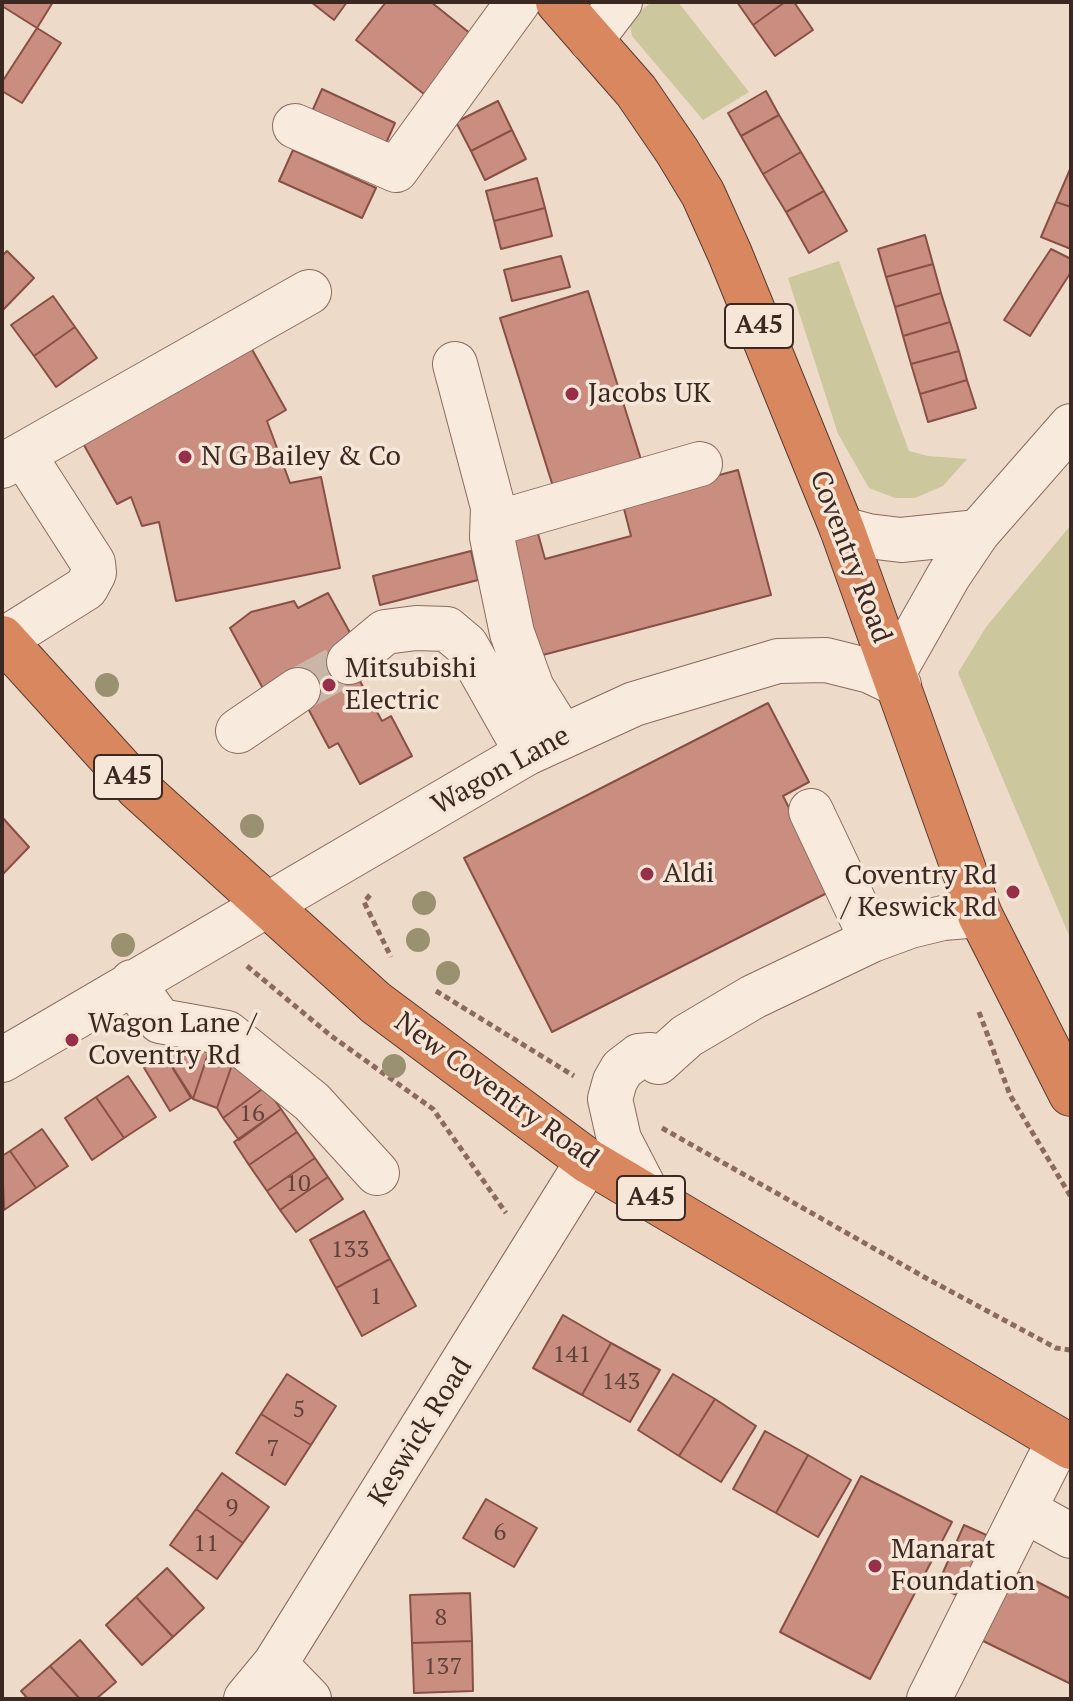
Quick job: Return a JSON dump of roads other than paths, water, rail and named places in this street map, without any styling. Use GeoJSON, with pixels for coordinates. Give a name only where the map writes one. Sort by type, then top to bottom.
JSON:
{"type":"FeatureCollection","features":[{"type":"Feature","properties":{"kind":"highway","name":"Coventry Road"},"geometry":{"type":"LineString","coordinates":[[558,2],[636,91],[703,194],[842,529],[980,915],[1071,1094]]}},
{"type":"Feature","properties":{"kind":"highway","name":"New Coventry Road"},"geometry":{"type":"LineString","coordinates":[[3,639],[139,789],[268,903],[364,994],[588,1161],[1067,1444]]}},
{"type":"Feature","properties":{"kind":"street"},"geometry":{"type":"LineString","coordinates":[[295,126],[396,170],[518,2]]}},
{"type":"Feature","properties":{"kind":"street"},"geometry":{"type":"LineString","coordinates":[[591,40],[620,2]]}},
{"type":"Feature","properties":{"kind":"street"},"geometry":{"type":"LineString","coordinates":[[3,639],[86,588],[94,573],[93,563],[12,460],[309,292]]}},
{"type":"Feature","properties":{"kind":"street"},"geometry":{"type":"LineString","coordinates":[[455,364],[493,507],[492,537],[519,657],[532,688],[544,745]]}},
{"type":"Feature","properties":{"kind":"street"},"geometry":{"type":"LineString","coordinates":[[896,678],[949,575],[978,532],[1071,426]]}},
{"type":"Feature","properties":{"kind":"street"},"geometry":{"type":"LineString","coordinates":[[493,524],[700,464]]}},
{"type":"Feature","properties":{"kind":"street"},"geometry":{"type":"LineString","coordinates":[[842,529],[901,540],[978,532]]}},
{"type":"Feature","properties":{"kind":"street"},"geometry":{"type":"LineString","coordinates":[[349,662],[385,632],[416,628],[447,629],[466,645],[544,745]]}},
{"type":"Feature","properties":{"kind":"street","name":"Wagon Lane"},"geometry":{"type":"LineString","coordinates":[[2,1060],[544,745],[634,704],[778,661],[826,660],[896,678]]}},
{"type":"Feature","properties":{"kind":"street"},"geometry":{"type":"LineString","coordinates":[[238,731],[298,690]]}},
{"type":"Feature","properties":{"kind":"street"},"geometry":{"type":"LineString","coordinates":[[811,811],[891,933]]}},
{"type":"Feature","properties":{"kind":"street"},"geometry":{"type":"LineString","coordinates":[[649,1197],[619,1139],[610,1099],[622,1069],[639,1056],[650,1055],[658,1062],[687,1036],[753,997],[891,933],[943,918],[980,915]]}},
{"type":"Feature","properties":{"kind":"street"},"geometry":{"type":"LineString","coordinates":[[132,982],[160,1021],[227,1033],[312,1102],[377,1173]]}},
{"type":"Feature","properties":{"kind":"street","name":"Keswick Road"},"geometry":{"type":"LineString","coordinates":[[246,1699],[275,1664],[588,1161]]}},
{"type":"Feature","properties":{"kind":"street"},"geometry":{"type":"LineString","coordinates":[[929,1699],[1024,1510],[1067,1444]]}},
{"type":"Feature","properties":{"kind":"street"},"geometry":{"type":"LineString","coordinates":[[1024,1510],[1071,1536]]}},
{"type":"Feature","properties":{"kind":"street"},"geometry":{"type":"LineString","coordinates":[[275,1664],[309,1699]]}},
{"type":"Feature","properties":{"kind":"tunnel"},"geometry":{"type":"LineString","coordinates":[[298,690],[349,662]]}},
{"type":"Feature","properties":{"kind":"place","name":"Jacobs UK"},"geometry":{"type":"Point","coordinates":[572,394]}},
{"type":"Feature","properties":{"kind":"place","name":"N G Bailey & Co"},"geometry":{"type":"Point","coordinates":[185,457]}},
{"type":"Feature","properties":{"kind":"place","name":"Mitsubishi Electric"},"geometry":{"type":"Point","coordinates":[329,685]}},
{"type":"Feature","properties":{"kind":"place","name":"Aldi"},"geometry":{"type":"Point","coordinates":[647,874]}},
{"type":"Feature","properties":{"kind":"place","name":"Coventry Rd / Keswick Rd"},"geometry":{"type":"Point","coordinates":[1013,892]}},
{"type":"Feature","properties":{"kind":"place","name":"Wagon Lane / Coventry Rd"},"geometry":{"type":"Point","coordinates":[72,1040]}},
{"type":"Feature","properties":{"kind":"place","name":"Manarat Foundation"},"geometry":{"type":"Point","coordinates":[875,1566]}}]}
